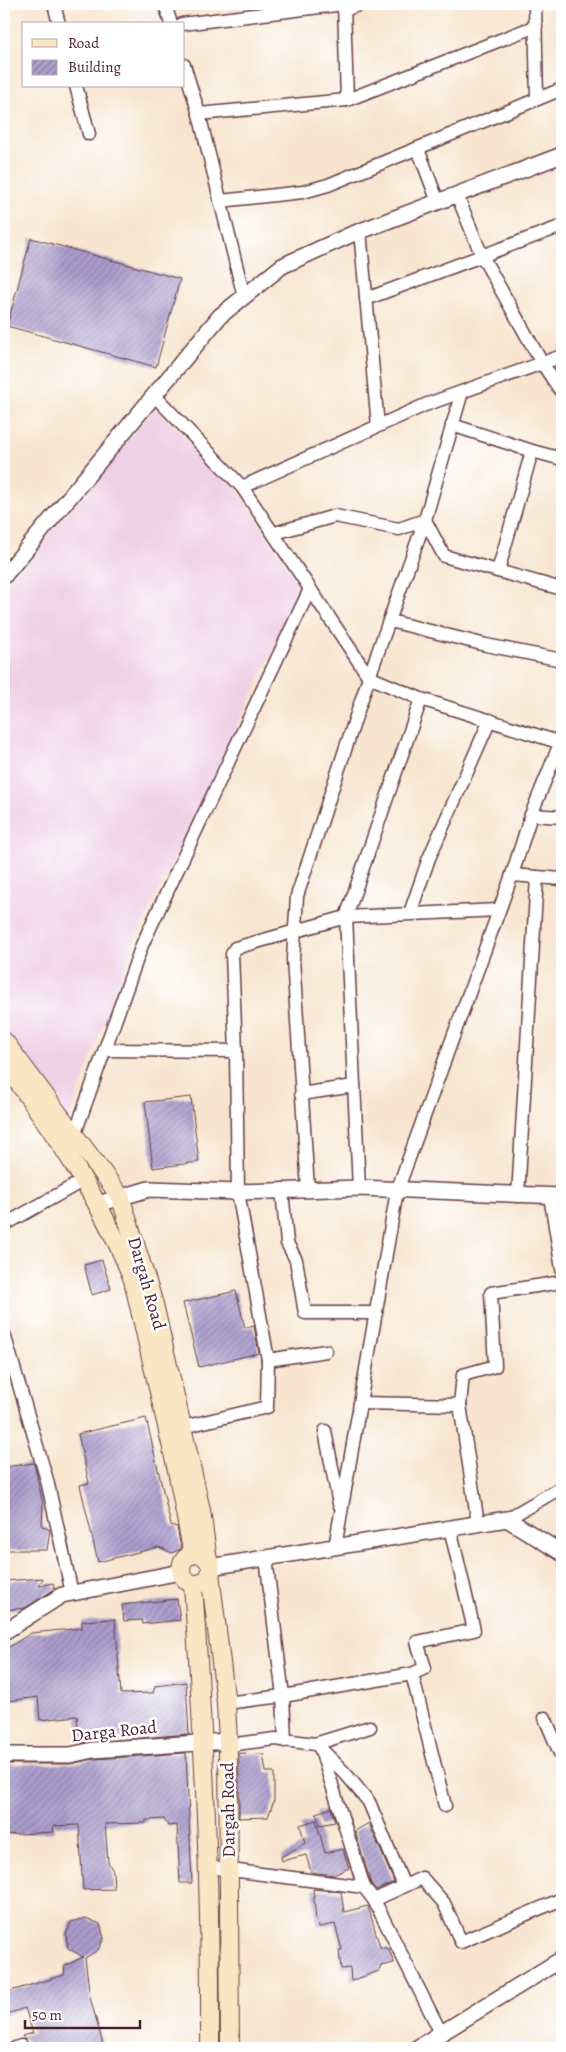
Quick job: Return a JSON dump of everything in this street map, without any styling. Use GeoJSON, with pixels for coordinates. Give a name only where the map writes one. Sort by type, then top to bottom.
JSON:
{"type":"FeatureCollection","features":[{"type":"Feature","properties":{"kind":"main road","name":"Dargah Road"},"geometry":{"type":"LineString","coordinates":[[4,1042],[120,1196],[154,1304],[182,1427],[200,1510],[205,1564],[226,1703],[228,1743],[230,2048]]}},
{"type":"Feature","properties":{"kind":"main road","name":"Dargah Road"},"geometry":{"type":"LineString","coordinates":[[4,1062],[61,1143],[84,1180],[98,1204],[133,1280],[177,1470],[205,1564]]}},
{"type":"Feature","properties":{"kind":"main road"},"geometry":{"type":"LineString","coordinates":[[183,1561],[205,1564],[204,1581],[187,1578],[183,1561]]}},
{"type":"Feature","properties":{"kind":"main road","name":"Dargah Road"},"geometry":{"type":"LineString","coordinates":[[187,1578],[204,1741],[210,2048]]}},
{"type":"Feature","properties":{"kind":"street"},"geometry":{"type":"LineString","coordinates":[[54,4],[58,22]]}},
{"type":"Feature","properties":{"kind":"street"},"geometry":{"type":"LineString","coordinates":[[165,4],[170,22]]}},
{"type":"Feature","properties":{"kind":"street"},"geometry":{"type":"LineString","coordinates":[[185,23],[266,9],[361,4]]}},
{"type":"Feature","properties":{"kind":"street"},"geometry":{"type":"LineString","coordinates":[[535,4],[537,99]]}},
{"type":"Feature","properties":{"kind":"street"},"geometry":{"type":"LineString","coordinates":[[344,6],[347,100]]}},
{"type":"Feature","properties":{"kind":"street"},"geometry":{"type":"LineString","coordinates":[[199,114],[347,100],[536,26]]}},
{"type":"Feature","properties":{"kind":"street"},"geometry":{"type":"LineString","coordinates":[[185,67],[199,114],[244,297]]}},
{"type":"Feature","properties":{"kind":"street"},"geometry":{"type":"LineString","coordinates":[[77,88],[89,134]]}},
{"type":"Feature","properties":{"kind":"street"},"geometry":{"type":"LineString","coordinates":[[220,200],[316,189],[562,88]]}},
{"type":"Feature","properties":{"kind":"street"},"geometry":{"type":"LineString","coordinates":[[418,148],[438,202]]}},
{"type":"Feature","properties":{"kind":"street"},"geometry":{"type":"LineString","coordinates":[[4,576],[220,316],[282,266],[360,231],[562,155]]}},
{"type":"Feature","properties":{"kind":"street"},"geometry":{"type":"LineString","coordinates":[[457,194],[482,256],[542,363],[562,392]]}},
{"type":"Feature","properties":{"kind":"street"},"geometry":{"type":"LineString","coordinates":[[366,299],[562,226]]}},
{"type":"Feature","properties":{"kind":"street"},"geometry":{"type":"LineString","coordinates":[[360,231],[378,426]]}},
{"type":"Feature","properties":{"kind":"street"},"geometry":{"type":"LineString","coordinates":[[242,487],[378,426],[462,392],[562,356]]}},
{"type":"Feature","properties":{"kind":"street"},"geometry":{"type":"LineString","coordinates":[[308,1189],[293,959],[297,896],[425,520],[462,392]]}},
{"type":"Feature","properties":{"kind":"street"},"geometry":{"type":"LineString","coordinates":[[154,395],[242,487],[370,677],[421,699],[557,741],[559,744],[397,1191],[335,1546]]}},
{"type":"Feature","properties":{"kind":"street"},"geometry":{"type":"LineString","coordinates":[[452,425],[562,459]]}},
{"type":"Feature","properties":{"kind":"street"},"geometry":{"type":"LineString","coordinates":[[498,571],[532,451]]}},
{"type":"Feature","properties":{"kind":"street"},"geometry":{"type":"LineString","coordinates":[[274,534],[334,516],[399,529],[425,520]]}},
{"type":"Feature","properties":{"kind":"street"},"geometry":{"type":"LineString","coordinates":[[425,520],[444,556],[562,589]]}},
{"type":"Feature","properties":{"kind":"street"},"geometry":{"type":"LineString","coordinates":[[74,1136],[142,945],[310,589]]}},
{"type":"Feature","properties":{"kind":"street"},"geometry":{"type":"LineString","coordinates":[[390,620],[486,645],[562,660]]}},
{"type":"Feature","properties":{"kind":"street"},"geometry":{"type":"LineString","coordinates":[[359,1188],[346,916],[421,699]]}},
{"type":"Feature","properties":{"kind":"street"},"geometry":{"type":"LineString","coordinates":[[410,913],[429,858],[490,720]]}},
{"type":"Feature","properties":{"kind":"street"},"geometry":{"type":"LineString","coordinates":[[532,815],[562,817]]}},
{"type":"Feature","properties":{"kind":"street"},"geometry":{"type":"LineString","coordinates":[[512,875],[562,879]]}},
{"type":"Feature","properties":{"kind":"street"},"geometry":{"type":"LineString","coordinates":[[518,1196],[537,877]]}},
{"type":"Feature","properties":{"kind":"street"},"geometry":{"type":"LineString","coordinates":[[182,1427],[267,1407],[268,1360],[238,1192],[233,950],[346,916],[499,910]]}},
{"type":"Feature","properties":{"kind":"street"},"geometry":{"type":"LineString","coordinates":[[105,1050],[236,1051]]}},
{"type":"Feature","properties":{"kind":"street"},"geometry":{"type":"LineString","coordinates":[[301,1094],[354,1086]]}},
{"type":"Feature","properties":{"kind":"street"},"geometry":{"type":"LineString","coordinates":[[4,1225],[84,1180]]}},
{"type":"Feature","properties":{"kind":"street"},"geometry":{"type":"LineString","coordinates":[[98,1204],[149,1189],[238,1192],[359,1188],[518,1196],[556,1196],[562,1269]]}},
{"type":"Feature","properties":{"kind":"street"},"geometry":{"type":"LineString","coordinates":[[282,1190],[287,1243],[296,1260],[305,1313],[376,1313]]}},
{"type":"Feature","properties":{"kind":"street"},"geometry":{"type":"LineString","coordinates":[[478,1524],[460,1405],[462,1375],[495,1366],[491,1293],[562,1282]]}},
{"type":"Feature","properties":{"kind":"street"},"geometry":{"type":"LineString","coordinates":[[4,1334],[47,1480],[72,1593]]}},
{"type":"Feature","properties":{"kind":"street"},"geometry":{"type":"LineString","coordinates":[[268,1360],[326,1351]]}},
{"type":"Feature","properties":{"kind":"street"},"geometry":{"type":"LineString","coordinates":[[360,1403],[460,1405]]}},
{"type":"Feature","properties":{"kind":"street"},"geometry":{"type":"LineString","coordinates":[[325,1431],[341,1514]]}},
{"type":"Feature","properties":{"kind":"street"},"geometry":{"type":"LineString","coordinates":[[205,1564],[266,1558],[507,1519],[562,1487]]}},
{"type":"Feature","properties":{"kind":"street"},"geometry":{"type":"LineString","coordinates":[[507,1519],[562,1553]]}},
{"type":"Feature","properties":{"kind":"street"},"geometry":{"type":"LineString","coordinates":[[226,1703],[283,1696],[412,1674],[425,1668],[417,1642],[474,1630],[450,1528]]}},
{"type":"Feature","properties":{"kind":"street"},"geometry":{"type":"LineString","coordinates":[[266,1558],[283,1696],[285,1741]]}},
{"type":"Feature","properties":{"kind":"street"},"geometry":{"type":"LineString","coordinates":[[4,1632],[62,1595],[187,1578]]}},
{"type":"Feature","properties":{"kind":"street"},"geometry":{"type":"LineString","coordinates":[[412,1674],[445,1806]]}},
{"type":"Feature","properties":{"kind":"street"},"geometry":{"type":"LineString","coordinates":[[545,1718],[562,1758]]}},
{"type":"Feature","properties":{"kind":"street"},"geometry":{"type":"LineString","coordinates":[[228,1743],[275,1740],[318,1747],[370,1727]]}},
{"type":"Feature","properties":{"kind":"street","name":"Darga Road"},"geometry":{"type":"LineString","coordinates":[[4,1755],[70,1755],[93,1750],[204,1741],[228,1743]]}},
{"type":"Feature","properties":{"kind":"street"},"geometry":{"type":"LineString","coordinates":[[318,1747],[345,1772],[369,1802],[404,1886]]}},
{"type":"Feature","properties":{"kind":"street"},"geometry":{"type":"LineString","coordinates":[[318,1747],[364,1887],[374,1900],[438,2040]]}},
{"type":"Feature","properties":{"kind":"street"},"geometry":{"type":"LineString","coordinates":[[207,1867],[364,1887]]}},
{"type":"Feature","properties":{"kind":"street"},"geometry":{"type":"LineString","coordinates":[[374,1900],[422,1878],[444,1903],[461,1942],[562,1899]]}},
{"type":"Feature","properties":{"kind":"street"},"geometry":{"type":"LineString","coordinates":[[417,2048],[438,2040],[562,1959]]}},
{"type":"Feature","properties":{"kind":"shaded area"},"geometry":{"type":"Polygon","coordinates":[[[155,408],[238,491],[302,590],[135,940],[68,1121],[4,1035],[4,586],[155,408]]]}},
{"type":"Feature","properties":{"kind":"building"},"geometry":{"type":"Polygon","coordinates":[[[31,238],[180,279],[156,367],[7,326],[31,238]]]}},
{"type":"Feature","properties":{"kind":"building"},"geometry":{"type":"Polygon","coordinates":[[[191,1097],[199,1162],[153,1168],[145,1102],[191,1097]]]}},
{"type":"Feature","properties":{"kind":"building"},"geometry":{"type":"Polygon","coordinates":[[[102,1260],[111,1289],[92,1295],[84,1265],[102,1260]]]}},
{"type":"Feature","properties":{"kind":"building"},"geometry":{"type":"Polygon","coordinates":[[[236,1291],[245,1328],[254,1326],[259,1353],[199,1367],[183,1303],[236,1291]]]}},
{"type":"Feature","properties":{"kind":"building"},"geometry":{"type":"Polygon","coordinates":[[[146,1418],[171,1525],[177,1527],[181,1549],[172,1553],[159,1547],[98,1562],[80,1485],[89,1483],[78,1434],[146,1418]]]}},
{"type":"Feature","properties":{"kind":"building"},"geometry":{"type":"Polygon","coordinates":[[[34,1463],[43,1504],[42,1526],[50,1530],[47,1550],[4,1550],[4,1467],[34,1463]]]}},
{"type":"Feature","properties":{"kind":"building"},"geometry":{"type":"Polygon","coordinates":[[[43,1578],[39,1586],[53,1583],[55,1589],[25,1608],[4,1610],[4,1581],[43,1578]]]}},
{"type":"Feature","properties":{"kind":"building"},"geometry":{"type":"Polygon","coordinates":[[[177,1599],[180,1620],[143,1624],[142,1620],[124,1621],[122,1605],[177,1599]]]}},
{"type":"Feature","properties":{"kind":"building"},"geometry":{"type":"Polygon","coordinates":[[[115,1619],[121,1694],[153,1693],[155,1686],[186,1682],[189,1734],[79,1743],[77,1716],[40,1720],[38,1697],[8,1701],[6,1649],[31,1633],[82,1628],[82,1621],[115,1619]]]}},
{"type":"Feature","properties":{"kind":"building"},"geometry":{"type":"Polygon","coordinates":[[[186,1753],[192,1883],[180,1883],[177,1825],[168,1826],[164,1819],[146,1820],[146,1823],[105,1824],[108,1862],[113,1871],[114,1889],[83,1890],[79,1825],[53,1826],[54,1832],[4,1835],[4,1764],[70,1764],[94,1759],[186,1753]]]}},
{"type":"Feature","properties":{"kind":"building"},"geometry":{"type":"Polygon","coordinates":[[[239,1753],[263,1754],[266,1772],[274,1772],[274,1800],[268,1817],[239,1818],[239,1753]]]}},
{"type":"Feature","properties":{"kind":"building"},"geometry":{"type":"Polygon","coordinates":[[[331,1808],[335,1822],[320,1825],[316,1813],[331,1808]]]}},
{"type":"Feature","properties":{"kind":"building"},"geometry":{"type":"Polygon","coordinates":[[[316,1820],[325,1853],[343,1849],[349,1868],[334,1875],[311,1872],[306,1855],[282,1861],[281,1857],[305,1843],[300,1825],[316,1820]]]}},
{"type":"Feature","properties":{"kind":"building"},"geometry":{"type":"Polygon","coordinates":[[[369,1823],[394,1882],[376,1890],[371,1883],[355,1831],[369,1823]]]}},
{"type":"Feature","properties":{"kind":"building"},"geometry":{"type":"Polygon","coordinates":[[[313,1889],[341,1892],[344,1912],[368,1906],[380,1947],[389,1949],[394,1963],[381,1966],[379,1971],[351,1981],[350,1968],[341,1969],[339,1950],[342,1950],[335,1924],[319,1927],[316,1920],[313,1889]]]}},
{"type":"Feature","properties":{"kind":"building"},"geometry":{"type":"Polygon","coordinates":[[[86,1918],[100,1924],[104,1938],[98,1950],[85,1958],[90,1997],[104,2048],[29,2048],[28,2043],[22,2036],[33,2033],[25,2008],[4,2015],[4,1993],[64,1975],[65,1966],[83,1957],[68,1948],[66,1934],[71,1922],[86,1918]]]}}]}
